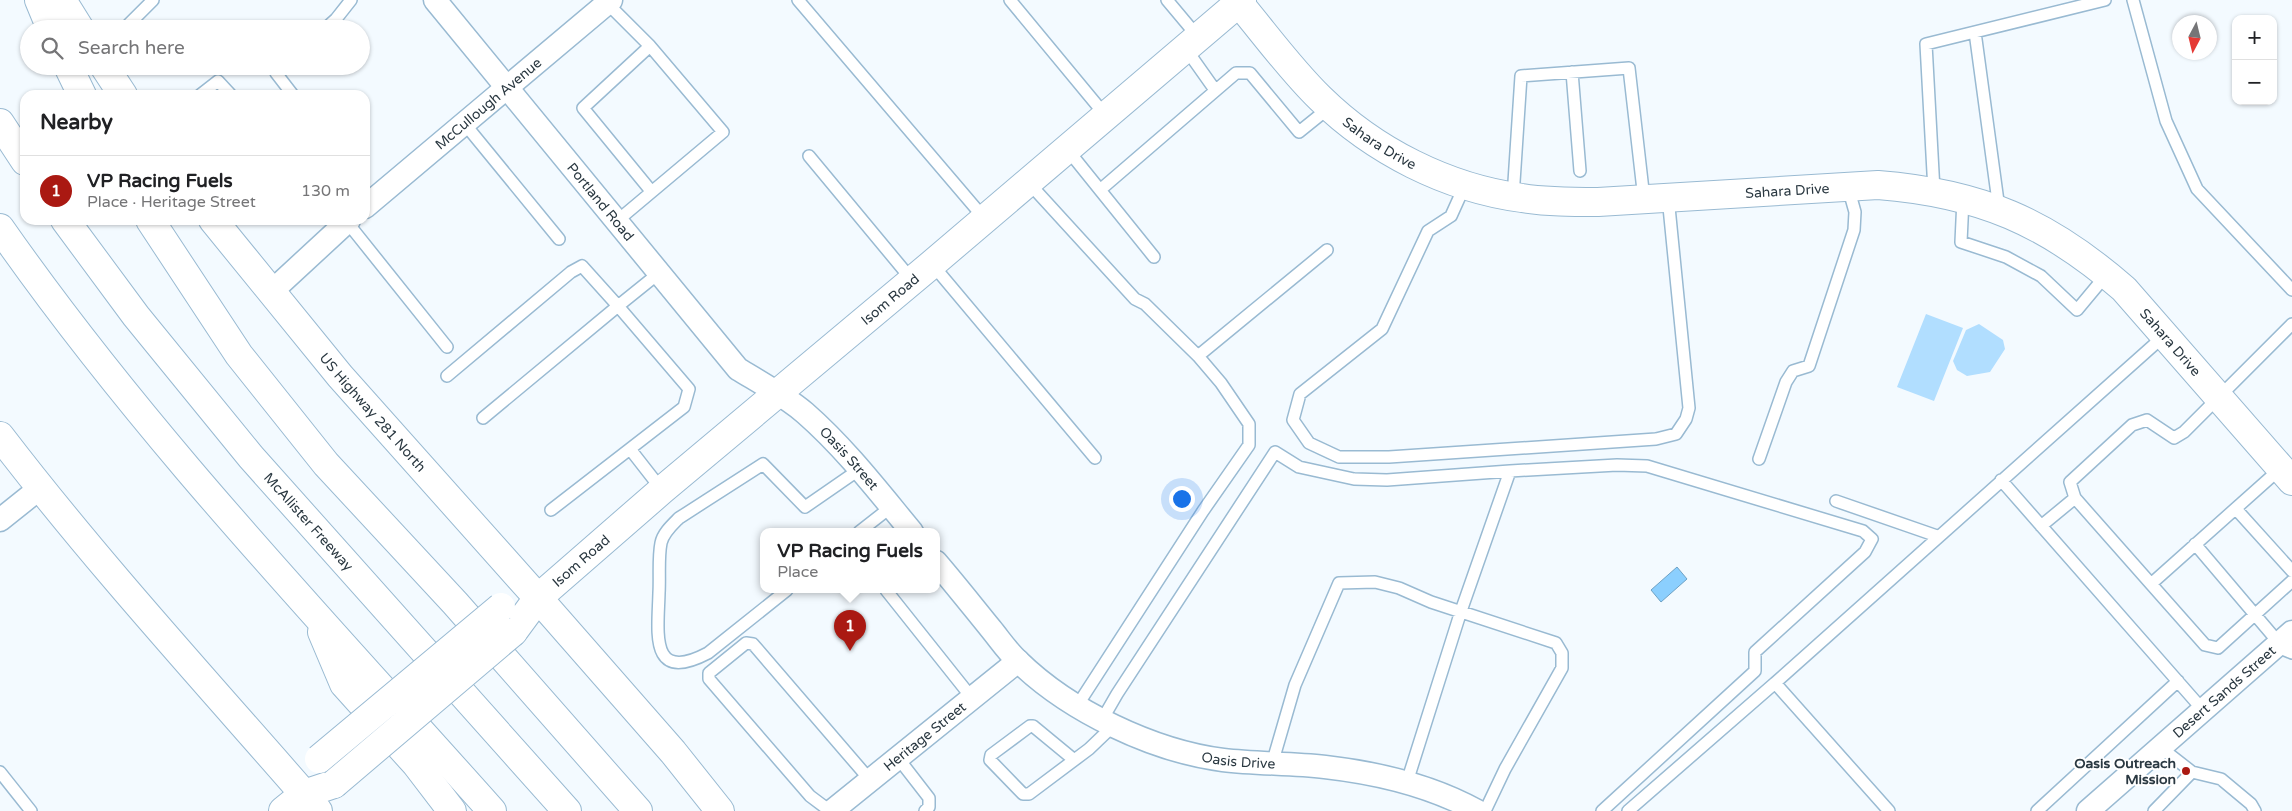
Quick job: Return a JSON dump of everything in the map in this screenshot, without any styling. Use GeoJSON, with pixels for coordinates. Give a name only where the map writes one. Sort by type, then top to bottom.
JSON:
{"type":"FeatureCollection","features":[{"type":"Feature","properties":{"kind":"main road"},"geometry":{"type":"LineString","coordinates":[[39,0],[47,20]]}},
{"type":"Feature","properties":{"kind":"main road"},"geometry":{"type":"LineString","coordinates":[[62,0],[74,20]]}},
{"type":"Feature","properties":{"kind":"main road","name":"Isom Road"},"geometry":{"type":"LineString","coordinates":[[283,811],[311,802],[334,784],[513,632],[538,598],[662,490],[1240,2]]}},
{"type":"Feature","properties":{"kind":"main road","name":"Sahara Drive"},"geometry":{"type":"LineString","coordinates":[[1240,2],[1319,98],[1330,107],[1379,145],[1412,164],[1465,184],[1513,197],[1560,202],[1878,185],[1963,197],[2028,222],[2062,241],[2124,288],[2288,474]]}},
{"type":"Feature","properties":{"kind":"main road"},"geometry":{"type":"LineString","coordinates":[[72,75],[80,90]]}},
{"type":"Feature","properties":{"kind":"main road"},"geometry":{"type":"LineString","coordinates":[[110,75],[120,90]]}},
{"type":"Feature","properties":{"kind":"main road"},"geometry":{"type":"LineString","coordinates":[[3,125],[20,153]]}},
{"type":"Feature","properties":{"kind":"main road","name":"McAllister Freeway"},"geometry":{"type":"LineString","coordinates":[[69,225],[136,316],[245,450],[567,811]]}},
{"type":"Feature","properties":{"kind":"main road"},"geometry":{"type":"LineString","coordinates":[[153,225],[239,355],[326,464],[455,604],[638,811]]}},
{"type":"Feature","properties":{"kind":"main road","name":"US Highway 281 North"},"geometry":{"type":"LineString","coordinates":[[217,225],[270,293],[340,376],[674,752],[720,811]]}},
{"type":"Feature","properties":{"kind":"main road"},"geometry":{"type":"LineString","coordinates":[[0,228],[78,335],[134,406],[216,503],[492,811]]}},
{"type":"Feature","properties":{"kind":"main road"},"geometry":{"type":"LineString","coordinates":[[0,436],[40,488],[129,594],[311,802]]}},
{"type":"Feature","properties":{"kind":"main road","name":"Isom Road"},"geometry":{"type":"LineString","coordinates":[[311,802],[319,760],[501,607],[538,598]]}},
{"type":"Feature","properties":{"kind":"main road"},"geometry":{"type":"LineString","coordinates":[[312,609],[344,684],[416,764],[452,811]]}},
{"type":"Feature","properties":{"kind":"street","name":"Portland Road"},"geometry":{"type":"LineString","coordinates":[[435,0],[738,369],[777,392]]}},
{"type":"Feature","properties":{"kind":"street","name":"McCullough Avenue"},"geometry":{"type":"LineString","coordinates":[[370,202],[609,2]]}},
{"type":"Feature","properties":{"kind":"street"},"geometry":{"type":"LineString","coordinates":[[270,293],[344,225]]}},
{"type":"Feature","properties":{"kind":"street","name":"Oasis Street"},"geometry":{"type":"LineString","coordinates":[[777,392],[806,414],[860,469],[909,528]]}},
{"type":"Feature","properties":{"kind":"street"},"geometry":{"type":"LineString","coordinates":[[0,520],[40,488]]}},
{"type":"Feature","properties":{"kind":"street"},"geometry":{"type":"LineString","coordinates":[[940,567],[1018,661]]}},
{"type":"Feature","properties":{"kind":"street","name":"Desert Sands Street"},"geometry":{"type":"LineString","coordinates":[[2088,811],[2203,710],[2284,644]]}},
{"type":"Feature","properties":{"kind":"street","name":"Oasis Drive"},"geometry":{"type":"LineString","coordinates":[[1018,661],[1077,706],[1107,723],[1148,741],[1184,752],[1222,760],[1325,767],[1408,782],[1436,791],[1476,811]]}},
{"type":"Feature","properties":{"kind":"street","name":"Heritage Street"},"geometry":{"type":"LineString","coordinates":[[831,811],[1018,661]]}},
{"type":"Feature","properties":{"kind":"lane"},"geometry":{"type":"LineString","coordinates":[[133,20],[153,0]]}},
{"type":"Feature","properties":{"kind":"lane"},"geometry":{"type":"LineString","coordinates":[[335,20],[351,0]]}},
{"type":"Feature","properties":{"kind":"lane"},"geometry":{"type":"LineString","coordinates":[[798,0],[984,218]]}},
{"type":"Feature","properties":{"kind":"lane"},"geometry":{"type":"LineString","coordinates":[[1010,0],[1106,116]]}},
{"type":"Feature","properties":{"kind":"lane"},"geometry":{"type":"LineString","coordinates":[[1167,0],[1192,43],[1215,90]]}},
{"type":"Feature","properties":{"kind":"lane"},"geometry":{"type":"LineString","coordinates":[[1934,192],[1926,44],[2105,0]]}},
{"type":"Feature","properties":{"kind":"lane"},"geometry":{"type":"LineString","coordinates":[[2133,0],[2166,121],[2197,189],[2292,290]]}},
{"type":"Feature","properties":{"kind":"lane"},"geometry":{"type":"LineString","coordinates":[[609,2],[650,46],[723,132],[617,221]]}},
{"type":"Feature","properties":{"kind":"lane"},"geometry":{"type":"LineString","coordinates":[[1975,32],[1999,210]]}},
{"type":"Feature","properties":{"kind":"lane"},"geometry":{"type":"LineString","coordinates":[[650,46],[583,108],[651,191]]}},
{"type":"Feature","properties":{"kind":"lane"},"geometry":{"type":"LineString","coordinates":[[1465,184],[1451,216],[1428,231],[1382,328],[1300,394],[1293,420],[1309,443],[1339,458],[1389,457],[1656,440],[1676,434],[1686,419],[1689,408],[1656,198],[1629,68],[1520,76],[1513,197]]}},
{"type":"Feature","properties":{"kind":"lane"},"geometry":{"type":"LineString","coordinates":[[1100,190],[1236,72],[1250,73],[1299,132],[1330,107]]}},
{"type":"Feature","properties":{"kind":"lane"},"geometry":{"type":"LineString","coordinates":[[1572,72],[1580,171]]}},
{"type":"Feature","properties":{"kind":"lane"},"geometry":{"type":"LineString","coordinates":[[278,75],[289,90]]}},
{"type":"Feature","properties":{"kind":"lane"},"geometry":{"type":"LineString","coordinates":[[206,90],[218,81],[226,90]]}},
{"type":"Feature","properties":{"kind":"lane"},"geometry":{"type":"LineString","coordinates":[[464,123],[559,240]]}},
{"type":"Feature","properties":{"kind":"lane"},"geometry":{"type":"LineString","coordinates":[[1067,149],[1154,257]]}},
{"type":"Feature","properties":{"kind":"lane"},"geometry":{"type":"LineString","coordinates":[[809,156],[922,272],[1095,458]]}},
{"type":"Feature","properties":{"kind":"lane"},"geometry":{"type":"LineString","coordinates":[[1028,182],[1135,300],[1145,304],[1198,356],[1221,383],[1249,424],[1249,444],[1203,511],[1077,706]]}},
{"type":"Feature","properties":{"kind":"lane"},"geometry":{"type":"LineString","coordinates":[[1759,459],[1786,382],[1793,371],[1809,366],[1854,230],[1855,212],[1848,187]]}},
{"type":"Feature","properties":{"kind":"lane"},"geometry":{"type":"LineString","coordinates":[[1963,197],[1961,242],[2006,258],[2033,272],[2059,292],[2077,310],[2107,274]]}},
{"type":"Feature","properties":{"kind":"lane"},"geometry":{"type":"LineString","coordinates":[[351,225],[447,347]]}},
{"type":"Feature","properties":{"kind":"lane"},"geometry":{"type":"LineString","coordinates":[[1198,356],[1326,250]]}},
{"type":"Feature","properties":{"kind":"lane"},"geometry":{"type":"LineString","coordinates":[[447,376],[571,272],[582,266],[689,389],[684,407],[551,510]]}},
{"type":"Feature","properties":{"kind":"lane"},"geometry":{"type":"LineString","coordinates":[[483,418],[659,273]]}},
{"type":"Feature","properties":{"kind":"lane"},"geometry":{"type":"LineString","coordinates":[[2292,324],[2184,432],[2174,438],[2146,420],[2132,425],[2070,482],[2075,498],[2205,645],[2218,648],[2292,581]]}},
{"type":"Feature","properties":{"kind":"lane"},"geometry":{"type":"LineString","coordinates":[[1628,811],[1775,683],[2165,334]]}},
{"type":"Feature","properties":{"kind":"lane"},"geometry":{"type":"LineString","coordinates":[[630,449],[662,490]]}},
{"type":"Feature","properties":{"kind":"lane"},"geometry":{"type":"LineString","coordinates":[[1073,759],[1033,726],[1030,726],[991,756],[990,760],[1023,794],[1029,794],[1073,759],[1089,749],[1275,452],[1299,467],[1354,479],[1387,480],[1617,465],[1647,466],[1863,531],[1872,539],[1865,552],[1756,652],[1755,670],[1602,811]]}},
{"type":"Feature","properties":{"kind":"lane"},"geometry":{"type":"LineString","coordinates":[[784,593],[716,647],[694,661],[682,663],[669,661],[661,652],[658,633],[661,542],[679,518],[763,464],[805,507],[860,469]]}},
{"type":"Feature","properties":{"kind":"lane"},"geometry":{"type":"LineString","coordinates":[[1408,782],[1461,611],[1510,471]]}},
{"type":"Feature","properties":{"kind":"lane"},"geometry":{"type":"LineString","coordinates":[[2151,584],[2236,509],[2288,474]]}},
{"type":"Feature","properties":{"kind":"lane"},"geometry":{"type":"LineString","coordinates":[[2001,480],[2203,710]]}},
{"type":"Feature","properties":{"kind":"lane"},"geometry":{"type":"LineString","coordinates":[[2041,526],[2075,498]]}},
{"type":"Feature","properties":{"kind":"lane"},"geometry":{"type":"LineString","coordinates":[[1836,501],[1938,536]]}},
{"type":"Feature","properties":{"kind":"lane"},"geometry":{"type":"LineString","coordinates":[[864,528],[891,506]]}},
{"type":"Feature","properties":{"kind":"lane"},"geometry":{"type":"LineString","coordinates":[[2236,509],[2292,571]]}},
{"type":"Feature","properties":{"kind":"lane"},"geometry":{"type":"LineString","coordinates":[[2195,544],[2254,615],[2284,644]]}},
{"type":"Feature","properties":{"kind":"lane"},"geometry":{"type":"LineString","coordinates":[[1272,764],[1295,685],[1339,583],[1374,582],[1398,588],[1431,602],[1556,643],[1562,653],[1562,668],[1505,769],[1485,811]]}},
{"type":"Feature","properties":{"kind":"lane"},"geometry":{"type":"LineString","coordinates":[[888,593],[972,698]]}},
{"type":"Feature","properties":{"kind":"lane"},"geometry":{"type":"LineString","coordinates":[[831,811],[810,796],[709,679],[709,673],[746,643],[753,644],[870,780]]}},
{"type":"Feature","properties":{"kind":"lane"},"geometry":{"type":"LineString","coordinates":[[2037,811],[2178,681]]}},
{"type":"Feature","properties":{"kind":"lane"},"geometry":{"type":"LineString","coordinates":[[1775,683],[1889,811]]}},
{"type":"Feature","properties":{"kind":"lane"},"geometry":{"type":"LineString","coordinates":[[2160,747],[2192,772],[2221,779],[2251,804],[2255,811]]}},
{"type":"Feature","properties":{"kind":"lane"},"geometry":{"type":"LineString","coordinates":[[898,758],[929,798],[930,807],[925,811]]}},
{"type":"Feature","properties":{"kind":"lane"},"geometry":{"type":"LineString","coordinates":[[0,772],[31,811]]}},
{"type":"Feature","properties":{"kind":"lane"},"geometry":{"type":"LineString","coordinates":[[2154,811],[2192,772]]}},
{"type":"Feature","properties":{"kind":"shaded area"},"geometry":{"type":"Polygon","coordinates":[[[1926,314],[1963,328],[1934,401],[1897,387],[1926,314]]]}},
{"type":"Feature","properties":{"kind":"shaded area"},"geometry":{"type":"Polygon","coordinates":[[[1979,324],[2003,340],[2005,349],[1990,372],[1967,376],[1957,370],[1953,361],[1966,330],[1979,324]]]}},
{"type":"Feature","properties":{"kind":"shaded area"},"geometry":{"type":"Polygon","coordinates":[[[1677,567],[1687,579],[1661,602],[1651,590],[1677,567]]]}},
{"type":"Feature","properties":{"kind":"place","name":"VP Racing Fuels"},"geometry":{"type":"Point","coordinates":[850,651]}},
{"type":"Feature","properties":{"kind":"place","name":"Oasis Outreach Mission"},"geometry":{"type":"Point","coordinates":[2186,771]}}]}
